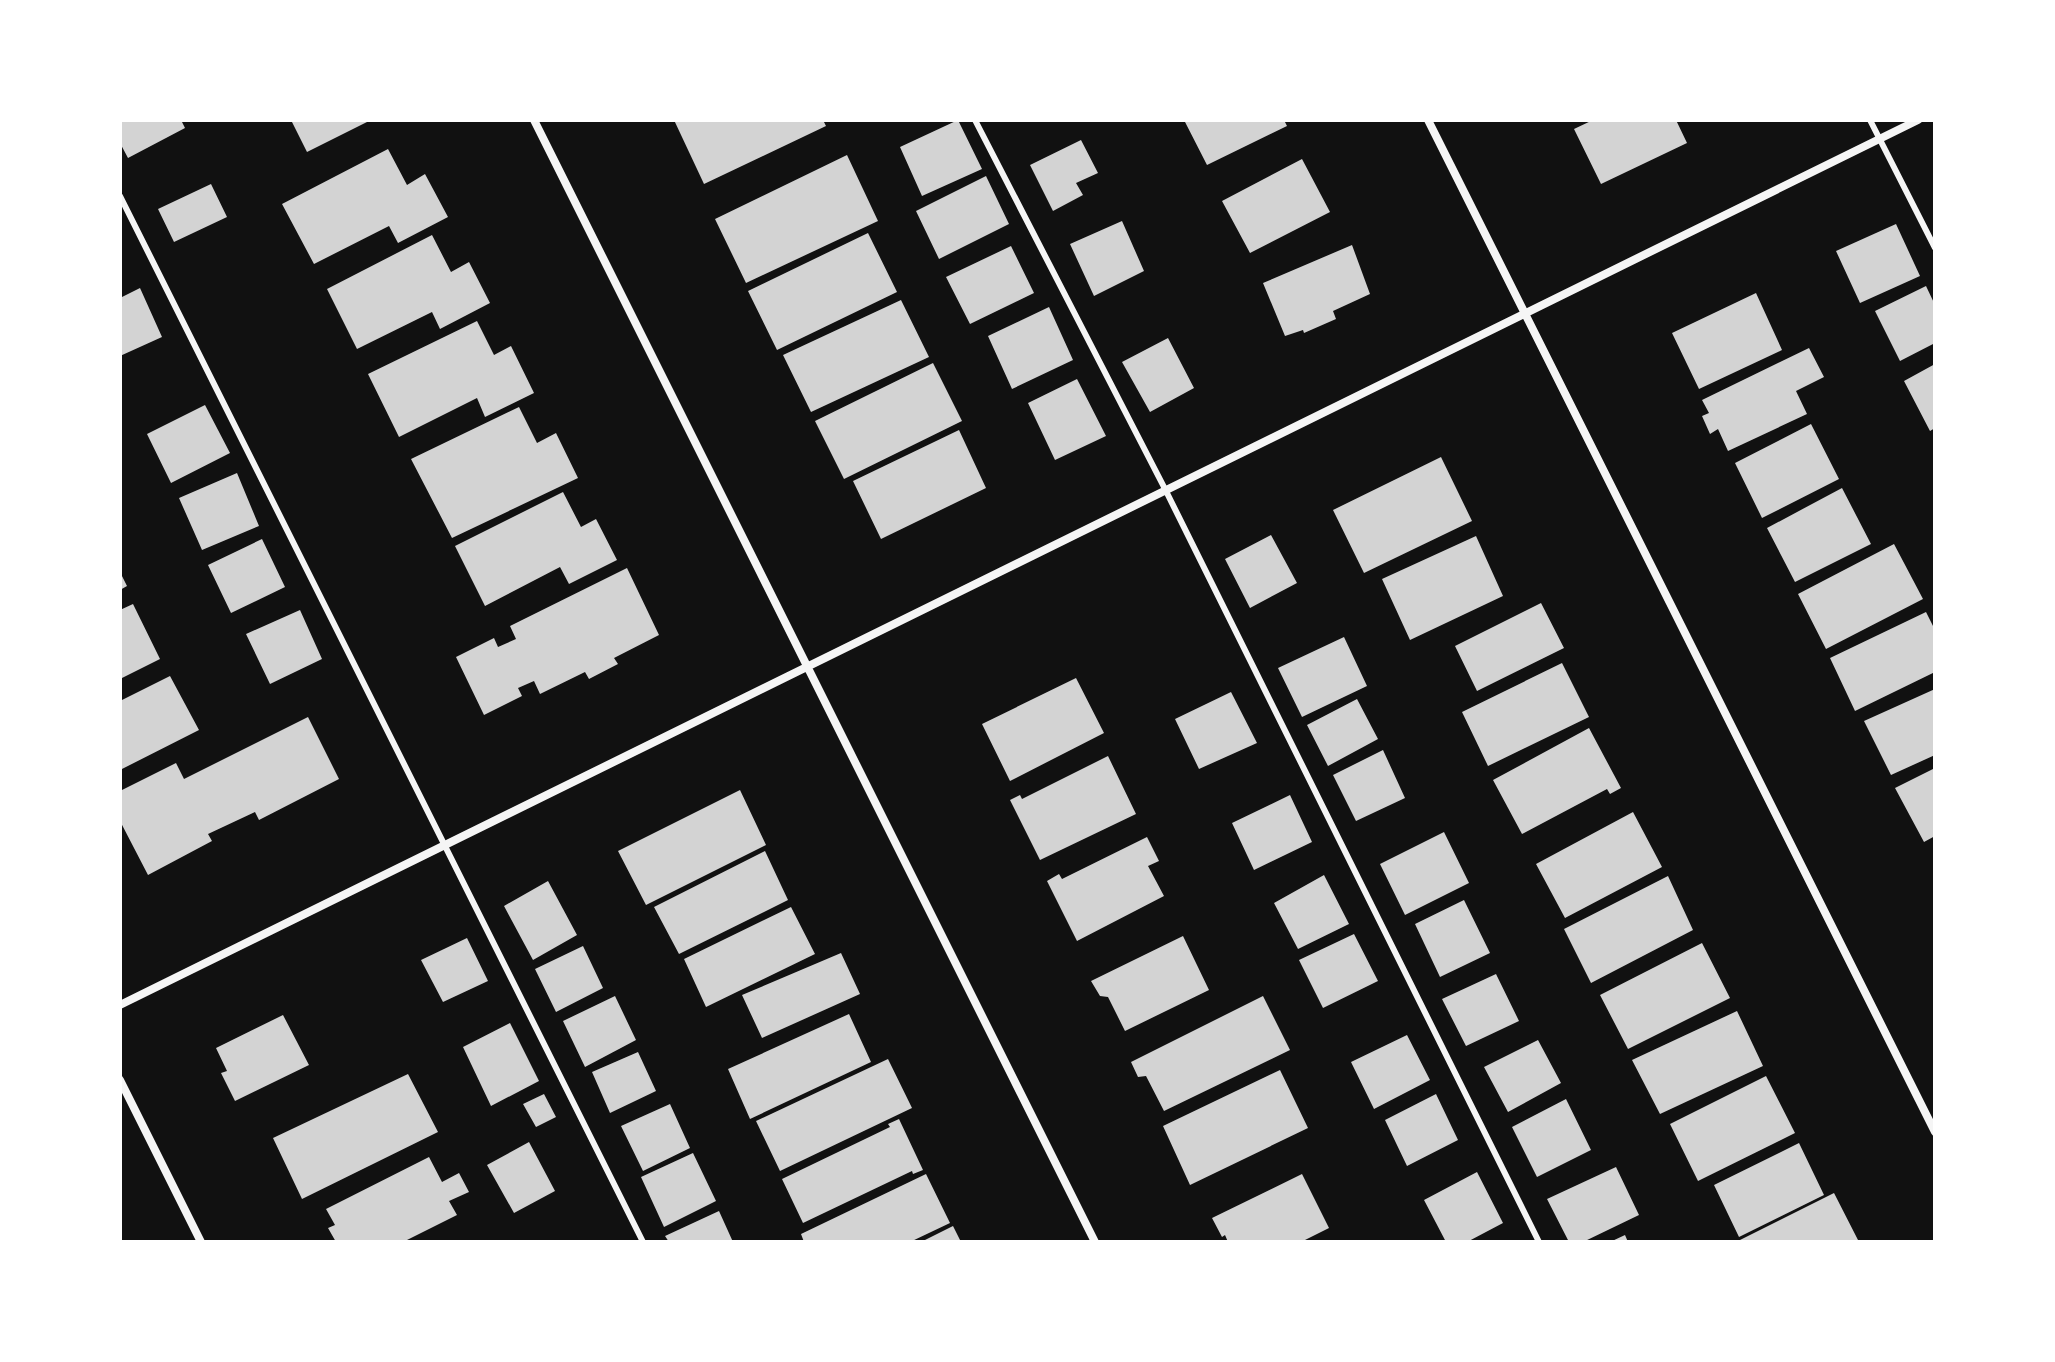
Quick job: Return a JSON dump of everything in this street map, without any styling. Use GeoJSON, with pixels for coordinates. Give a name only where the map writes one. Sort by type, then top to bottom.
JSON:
{"type":"FeatureCollection","features":[{"type":"Feature","properties":{"kind":"street"},"geometry":{"type":"LineString","coordinates":[[534,120],[1095,1242]]}},
{"type":"Feature","properties":{"kind":"street"},"geometry":{"type":"LineString","coordinates":[[1428,120],[1935,1132]]}},
{"type":"Feature","properties":{"kind":"street"},"geometry":{"type":"LineString","coordinates":[[120,1005],[1918,120]]}},
{"type":"Feature","properties":{"kind":"street"},"geometry":{"type":"LineString","coordinates":[[120,1080],[201,1242]]}},
{"type":"Feature","properties":{"kind":"lane"},"geometry":{"type":"LineString","coordinates":[[975,120],[1165,489],[1539,1242]]}},
{"type":"Feature","properties":{"kind":"lane"},"geometry":{"type":"LineString","coordinates":[[1870,120],[1935,248]]}},
{"type":"Feature","properties":{"kind":"lane"},"geometry":{"type":"LineString","coordinates":[[120,196],[643,1242]]}},
{"type":"Feature","properties":{"kind":"building"},"geometry":{"type":"Polygon","coordinates":[[[120,120],[181,120],[185,128],[128,158],[120,143],[120,120]]]}},
{"type":"Feature","properties":{"kind":"building"},"geometry":{"type":"Polygon","coordinates":[[[291,120],[371,120],[307,152],[291,120]]]}},
{"type":"Feature","properties":{"kind":"building"},"geometry":{"type":"Polygon","coordinates":[[[674,120],[823,120],[826,126],[704,184],[674,120]]]}},
{"type":"Feature","properties":{"kind":"building"},"geometry":{"type":"Polygon","coordinates":[[[958,120],[982,169],[922,196],[900,147],[958,120]]]}},
{"type":"Feature","properties":{"kind":"building"},"geometry":{"type":"Polygon","coordinates":[[[1184,120],[1284,120],[1287,126],[1207,165],[1184,120]]]}},
{"type":"Feature","properties":{"kind":"building"},"geometry":{"type":"Polygon","coordinates":[[[1593,120],[1676,120],[1687,143],[1601,184],[1574,129],[1593,120]]]}},
{"type":"Feature","properties":{"kind":"building"},"geometry":{"type":"Polygon","coordinates":[[[1081,140],[1098,173],[1076,183],[1083,195],[1053,211],[1030,165],[1081,140]]]}},
{"type":"Feature","properties":{"kind":"building"},"geometry":{"type":"Polygon","coordinates":[[[388,149],[407,185],[425,174],[448,217],[398,243],[389,226],[314,264],[282,204],[388,149]]]}},
{"type":"Feature","properties":{"kind":"building"},"geometry":{"type":"Polygon","coordinates":[[[847,155],[878,221],[746,283],[715,219],[847,155]]]}},
{"type":"Feature","properties":{"kind":"building"},"geometry":{"type":"Polygon","coordinates":[[[1302,159],[1330,212],[1250,253],[1222,201],[1302,159]]]}},
{"type":"Feature","properties":{"kind":"building"},"geometry":{"type":"Polygon","coordinates":[[[986,176],[1009,224],[939,259],[916,211],[986,176]]]}},
{"type":"Feature","properties":{"kind":"building"},"geometry":{"type":"Polygon","coordinates":[[[211,184],[227,217],[174,242],[158,209],[211,184]]]}},
{"type":"Feature","properties":{"kind":"building"},"geometry":{"type":"Polygon","coordinates":[[[1122,221],[1144,271],[1094,296],[1070,244],[1122,221]]]}},
{"type":"Feature","properties":{"kind":"building"},"geometry":{"type":"Polygon","coordinates":[[[1896,224],[1920,276],[1860,303],[1836,251],[1896,224]]]}},
{"type":"Feature","properties":{"kind":"building"},"geometry":{"type":"Polygon","coordinates":[[[868,233],[897,292],[777,350],[748,291],[868,233]]]}},
{"type":"Feature","properties":{"kind":"building"},"geometry":{"type":"Polygon","coordinates":[[[432,235],[451,272],[469,262],[490,303],[440,329],[432,312],[357,349],[327,289],[432,235]]]}},
{"type":"Feature","properties":{"kind":"building"},"geometry":{"type":"Polygon","coordinates":[[[1352,245],[1370,294],[1333,311],[1336,319],[1304,333],[1303,330],[1285,336],[1263,283],[1352,245]]]}},
{"type":"Feature","properties":{"kind":"building"},"geometry":{"type":"Polygon","coordinates":[[[1011,246],[1034,293],[970,324],[946,277],[1011,246]]]}},
{"type":"Feature","properties":{"kind":"building"},"geometry":{"type":"Polygon","coordinates":[[[1926,286],[1935,305],[1935,343],[1900,361],[1875,311],[1926,286]]]}},
{"type":"Feature","properties":{"kind":"building"},"geometry":{"type":"Polygon","coordinates":[[[140,288],[162,337],[120,356],[120,298],[140,288]]]}},
{"type":"Feature","properties":{"kind":"building"},"geometry":{"type":"Polygon","coordinates":[[[1756,293],[1782,350],[1699,389],[1672,333],[1756,293]]]}},
{"type":"Feature","properties":{"kind":"building"},"geometry":{"type":"Polygon","coordinates":[[[901,300],[929,357],[811,412],[783,355],[901,300]]]}},
{"type":"Feature","properties":{"kind":"building"},"geometry":{"type":"Polygon","coordinates":[[[1049,307],[1073,360],[1012,389],[988,336],[1049,307]]]}},
{"type":"Feature","properties":{"kind":"building"},"geometry":{"type":"Polygon","coordinates":[[[477,321],[494,355],[511,346],[534,393],[485,417],[477,398],[399,437],[368,374],[477,321]]]}},
{"type":"Feature","properties":{"kind":"building"},"geometry":{"type":"Polygon","coordinates":[[[1168,338],[1194,388],[1150,412],[1122,362],[1168,338]]]}},
{"type":"Feature","properties":{"kind":"building"},"geometry":{"type":"Polygon","coordinates":[[[1809,348],[1824,377],[1796,391],[1807,414],[1728,451],[1718,429],[1710,434],[1702,416],[1709,413],[1702,400],[1809,348]]]}},
{"type":"Feature","properties":{"kind":"building"},"geometry":{"type":"Polygon","coordinates":[[[933,363],[962,421],[844,479],[815,421],[933,363]]]}},
{"type":"Feature","properties":{"kind":"building"},"geometry":{"type":"Polygon","coordinates":[[[1935,364],[1935,428],[1930,431],[1904,381],[1935,364]]]}},
{"type":"Feature","properties":{"kind":"building"},"geometry":{"type":"Polygon","coordinates":[[[1077,379],[1106,436],[1055,460],[1028,403],[1077,379]]]}},
{"type":"Feature","properties":{"kind":"building"},"geometry":{"type":"Polygon","coordinates":[[[205,405],[230,453],[171,483],[147,434],[205,405]]]}},
{"type":"Feature","properties":{"kind":"building"},"geometry":{"type":"Polygon","coordinates":[[[519,407],[537,443],[556,433],[578,478],[452,538],[411,459],[519,407]]]}},
{"type":"Feature","properties":{"kind":"building"},"geometry":{"type":"Polygon","coordinates":[[[1811,424],[1839,479],[1762,518],[1735,463],[1811,424]]]}},
{"type":"Feature","properties":{"kind":"building"},"geometry":{"type":"Polygon","coordinates":[[[959,430],[986,488],[881,539],[853,481],[959,430]]]}},
{"type":"Feature","properties":{"kind":"building"},"geometry":{"type":"Polygon","coordinates":[[[1441,457],[1472,521],[1364,573],[1333,510],[1441,457]]]}},
{"type":"Feature","properties":{"kind":"building"},"geometry":{"type":"Polygon","coordinates":[[[237,473],[259,526],[202,550],[179,498],[237,473]]]}},
{"type":"Feature","properties":{"kind":"building"},"geometry":{"type":"Polygon","coordinates":[[[1842,488],[1871,544],[1795,582],[1767,528],[1842,488]]]}},
{"type":"Feature","properties":{"kind":"building"},"geometry":{"type":"Polygon","coordinates":[[[563,492],[581,527],[596,519],[617,560],[569,584],[560,567],[485,606],[455,546],[563,492]]]}},
{"type":"Feature","properties":{"kind":"building"},"geometry":{"type":"Polygon","coordinates":[[[1271,535],[1297,583],[1250,608],[1225,559],[1271,535]]]}},
{"type":"Feature","properties":{"kind":"building"},"geometry":{"type":"Polygon","coordinates":[[[1476,536],[1503,596],[1410,640],[1382,579],[1476,536]]]}},
{"type":"Feature","properties":{"kind":"building"},"geometry":{"type":"Polygon","coordinates":[[[262,539],[285,587],[231,613],[208,565],[262,539]]]}},
{"type":"Feature","properties":{"kind":"building"},"geometry":{"type":"Polygon","coordinates":[[[1894,544],[1923,599],[1826,649],[1798,594],[1894,544]]]}},
{"type":"Feature","properties":{"kind":"building"},"geometry":{"type":"Polygon","coordinates":[[[627,568],[659,635],[614,658],[618,664],[589,679],[585,672],[540,694],[534,681],[518,688],[522,696],[484,715],[456,657],[494,638],[498,647],[516,639],[510,626],[627,568]]]}},
{"type":"Feature","properties":{"kind":"building"},"geometry":{"type":"Polygon","coordinates":[[[120,572],[127,586],[120,590],[120,572]]]}},
{"type":"Feature","properties":{"kind":"building"},"geometry":{"type":"Polygon","coordinates":[[[1541,603],[1564,648],[1477,691],[1455,646],[1541,603]]]}},
{"type":"Feature","properties":{"kind":"building"},"geometry":{"type":"Polygon","coordinates":[[[133,604],[160,659],[120,679],[120,610],[133,604]]]}},
{"type":"Feature","properties":{"kind":"building"},"geometry":{"type":"Polygon","coordinates":[[[300,610],[322,659],[270,684],[246,634],[300,610]]]}},
{"type":"Feature","properties":{"kind":"building"},"geometry":{"type":"Polygon","coordinates":[[[1926,612],[1935,630],[1935,672],[1855,711],[1830,658],[1926,612]]]}},
{"type":"Feature","properties":{"kind":"building"},"geometry":{"type":"Polygon","coordinates":[[[1344,637],[1367,686],[1302,717],[1278,668],[1344,637]]]}},
{"type":"Feature","properties":{"kind":"building"},"geometry":{"type":"Polygon","coordinates":[[[1562,663],[1589,717],[1488,766],[1462,712],[1562,663]]]}},
{"type":"Feature","properties":{"kind":"building"},"geometry":{"type":"Polygon","coordinates":[[[170,676],[199,730],[120,770],[120,701],[170,676]]]}},
{"type":"Feature","properties":{"kind":"building"},"geometry":{"type":"Polygon","coordinates":[[[1076,678],[1104,733],[1010,781],[982,724],[1076,678]]]}},
{"type":"Feature","properties":{"kind":"building"},"geometry":{"type":"Polygon","coordinates":[[[1935,689],[1935,755],[1891,775],[1864,721],[1935,689]]]}},
{"type":"Feature","properties":{"kind":"building"},"geometry":{"type":"Polygon","coordinates":[[[1231,692],[1257,743],[1199,769],[1175,719],[1231,692]]]}},
{"type":"Feature","properties":{"kind":"building"},"geometry":{"type":"Polygon","coordinates":[[[1357,699],[1378,739],[1328,766],[1307,725],[1357,699]]]}},
{"type":"Feature","properties":{"kind":"building"},"geometry":{"type":"Polygon","coordinates":[[[308,717],[339,779],[259,820],[255,812],[208,834],[212,841],[148,875],[120,821],[120,791],[176,763],[184,779],[308,717]]]}},
{"type":"Feature","properties":{"kind":"building"},"geometry":{"type":"Polygon","coordinates":[[[1589,728],[1621,788],[1610,794],[1607,789],[1522,834],[1493,780],[1589,728]]]}},
{"type":"Feature","properties":{"kind":"building"},"geometry":{"type":"Polygon","coordinates":[[[1383,750],[1405,798],[1356,821],[1333,775],[1383,750]]]}},
{"type":"Feature","properties":{"kind":"building"},"geometry":{"type":"Polygon","coordinates":[[[1108,756],[1136,814],[1040,860],[1010,800],[1020,795],[1022,799],[1108,756]]]}},
{"type":"Feature","properties":{"kind":"building"},"geometry":{"type":"Polygon","coordinates":[[[1935,768],[1935,836],[1924,842],[1895,788],[1935,768]]]}},
{"type":"Feature","properties":{"kind":"building"},"geometry":{"type":"Polygon","coordinates":[[[740,790],[766,845],[646,905],[618,851],[740,790]]]}},
{"type":"Feature","properties":{"kind":"building"},"geometry":{"type":"Polygon","coordinates":[[[1290,795],[1312,842],[1254,870],[1232,823],[1290,795]]]}},
{"type":"Feature","properties":{"kind":"building"},"geometry":{"type":"Polygon","coordinates":[[[1633,812],[1662,867],[1565,918],[1536,864],[1633,812]]]}},
{"type":"Feature","properties":{"kind":"building"},"geometry":{"type":"Polygon","coordinates":[[[1444,832],[1469,883],[1405,915],[1380,864],[1444,832]]]}},
{"type":"Feature","properties":{"kind":"building"},"geometry":{"type":"Polygon","coordinates":[[[1147,837],[1159,861],[1148,866],[1164,896],[1077,941],[1047,881],[1059,874],[1062,879],[1147,837]]]}},
{"type":"Feature","properties":{"kind":"building"},"geometry":{"type":"Polygon","coordinates":[[[765,851],[788,900],[679,954],[654,907],[765,851]]]}},
{"type":"Feature","properties":{"kind":"building"},"geometry":{"type":"Polygon","coordinates":[[[1324,875],[1349,924],[1298,949],[1274,903],[1324,875]]]}},
{"type":"Feature","properties":{"kind":"building"},"geometry":{"type":"Polygon","coordinates":[[[1668,876],[1693,930],[1591,983],[1564,929],[1668,876]]]}},
{"type":"Feature","properties":{"kind":"building"},"geometry":{"type":"Polygon","coordinates":[[[548,881],[577,935],[533,960],[504,906],[548,881]]]}},
{"type":"Feature","properties":{"kind":"building"},"geometry":{"type":"Polygon","coordinates":[[[1464,900],[1490,953],[1440,977],[1415,924],[1464,900]]]}},
{"type":"Feature","properties":{"kind":"building"},"geometry":{"type":"Polygon","coordinates":[[[791,907],[815,954],[706,1007],[684,959],[791,907]]]}},
{"type":"Feature","properties":{"kind":"building"},"geometry":{"type":"Polygon","coordinates":[[[1354,934],[1378,981],[1323,1008],[1299,960],[1354,934]]]}},
{"type":"Feature","properties":{"kind":"building"},"geometry":{"type":"Polygon","coordinates":[[[1183,936],[1209,990],[1125,1031],[1108,997],[1100,996],[1091,981],[1183,936]]]}},
{"type":"Feature","properties":{"kind":"building"},"geometry":{"type":"Polygon","coordinates":[[[467,938],[488,981],[443,1002],[421,960],[467,938]]]}},
{"type":"Feature","properties":{"kind":"building"},"geometry":{"type":"Polygon","coordinates":[[[1702,943],[1730,998],[1628,1049],[1600,995],[1702,943]]]}},
{"type":"Feature","properties":{"kind":"building"},"geometry":{"type":"Polygon","coordinates":[[[583,946],[603,988],[556,1012],[535,969],[583,946]]]}},
{"type":"Feature","properties":{"kind":"building"},"geometry":{"type":"Polygon","coordinates":[[[841,953],[860,994],[762,1038],[742,995],[841,953]]]}},
{"type":"Feature","properties":{"kind":"building"},"geometry":{"type":"Polygon","coordinates":[[[1496,974],[1519,1021],[1466,1046],[1442,999],[1496,974]]]}},
{"type":"Feature","properties":{"kind":"building"},"geometry":{"type":"Polygon","coordinates":[[[615,996],[636,1040],[585,1067],[563,1021],[615,996]]]}},
{"type":"Feature","properties":{"kind":"building"},"geometry":{"type":"Polygon","coordinates":[[[1263,996],[1290,1050],[1164,1111],[1146,1076],[1138,1077],[1131,1062],[1263,996]]]}},
{"type":"Feature","properties":{"kind":"building"},"geometry":{"type":"Polygon","coordinates":[[[1737,1011],[1763,1066],[1660,1114],[1632,1060],[1737,1011]]]}},
{"type":"Feature","properties":{"kind":"building"},"geometry":{"type":"Polygon","coordinates":[[[849,1014],[871,1062],[750,1119],[728,1069],[849,1014]]]}},
{"type":"Feature","properties":{"kind":"building"},"geometry":{"type":"Polygon","coordinates":[[[283,1015],[309,1065],[235,1101],[221,1073],[227,1071],[216,1048],[283,1015]]]}},
{"type":"Feature","properties":{"kind":"building"},"geometry":{"type":"Polygon","coordinates":[[[510,1023],[539,1081],[491,1106],[463,1047],[510,1023]]]}},
{"type":"Feature","properties":{"kind":"building"},"geometry":{"type":"Polygon","coordinates":[[[1407,1035],[1430,1080],[1374,1109],[1351,1062],[1407,1035]]]}},
{"type":"Feature","properties":{"kind":"building"},"geometry":{"type":"Polygon","coordinates":[[[1538,1040],[1561,1083],[1508,1112],[1484,1067],[1538,1040]]]}},
{"type":"Feature","properties":{"kind":"building"},"geometry":{"type":"Polygon","coordinates":[[[638,1052],[656,1091],[610,1113],[592,1072],[638,1052]]]}},
{"type":"Feature","properties":{"kind":"building"},"geometry":{"type":"Polygon","coordinates":[[[888,1059],[912,1108],[780,1171],[756,1121],[888,1059]]]}},
{"type":"Feature","properties":{"kind":"building"},"geometry":{"type":"Polygon","coordinates":[[[1280,1070],[1308,1128],[1190,1185],[1163,1126],[1280,1070]]]}},
{"type":"Feature","properties":{"kind":"building"},"geometry":{"type":"Polygon","coordinates":[[[408,1074],[438,1132],[302,1199],[273,1138],[408,1074]]]}},
{"type":"Feature","properties":{"kind":"building"},"geometry":{"type":"Polygon","coordinates":[[[1766,1076],[1795,1133],[1698,1181],[1670,1124],[1766,1076]]]}},
{"type":"Feature","properties":{"kind":"building"},"geometry":{"type":"Polygon","coordinates":[[[544,1094],[556,1117],[536,1127],[523,1104],[544,1094]]]}},
{"type":"Feature","properties":{"kind":"building"},"geometry":{"type":"Polygon","coordinates":[[[1436,1094],[1458,1140],[1407,1166],[1385,1120],[1436,1094]]]}},
{"type":"Feature","properties":{"kind":"building"},"geometry":{"type":"Polygon","coordinates":[[[1566,1099],[1591,1150],[1537,1177],[1512,1127],[1566,1099]]]}},
{"type":"Feature","properties":{"kind":"building"},"geometry":{"type":"Polygon","coordinates":[[[670,1104],[690,1148],[643,1171],[621,1126],[670,1104]]]}},
{"type":"Feature","properties":{"kind":"building"},"geometry":{"type":"Polygon","coordinates":[[[899,1119],[923,1170],[913,1174],[912,1171],[803,1223],[782,1179],[890,1127],[888,1124],[899,1119]]]}},
{"type":"Feature","properties":{"kind":"building"},"geometry":{"type":"Polygon","coordinates":[[[529,1142],[555,1191],[514,1213],[487,1165],[529,1142]]]}},
{"type":"Feature","properties":{"kind":"building"},"geometry":{"type":"Polygon","coordinates":[[[1799,1143],[1824,1195],[1739,1237],[1714,1185],[1799,1143]]]}},
{"type":"Feature","properties":{"kind":"building"},"geometry":{"type":"Polygon","coordinates":[[[693,1153],[716,1201],[664,1227],[641,1177],[693,1153]]]}},
{"type":"Feature","properties":{"kind":"building"},"geometry":{"type":"Polygon","coordinates":[[[429,1157],[442,1182],[459,1173],[469,1192],[449,1201],[457,1215],[403,1242],[336,1242],[328,1228],[335,1225],[326,1209],[429,1157]]]}},
{"type":"Feature","properties":{"kind":"building"},"geometry":{"type":"Polygon","coordinates":[[[1616,1167],[1639,1215],[1583,1242],[1569,1242],[1547,1199],[1616,1167]]]}},
{"type":"Feature","properties":{"kind":"building"},"geometry":{"type":"Polygon","coordinates":[[[1477,1172],[1503,1223],[1467,1242],[1446,1242],[1424,1200],[1477,1172]]]}},
{"type":"Feature","properties":{"kind":"building"},"geometry":{"type":"Polygon","coordinates":[[[926,1174],[950,1223],[910,1242],[804,1242],[801,1234],[926,1174]]]}},
{"type":"Feature","properties":{"kind":"building"},"geometry":{"type":"Polygon","coordinates":[[[1302,1174],[1329,1228],[1301,1242],[1228,1242],[1225,1235],[1222,1237],[1212,1218],[1302,1174]]]}},
{"type":"Feature","properties":{"kind":"building"},"geometry":{"type":"Polygon","coordinates":[[[1834,1193],[1858,1240],[1736,1242],[1834,1193]]]}},
{"type":"Feature","properties":{"kind":"building"},"geometry":{"type":"Polygon","coordinates":[[[719,1211],[733,1242],[669,1242],[665,1236],[719,1211]]]}},
{"type":"Feature","properties":{"kind":"building"},"geometry":{"type":"Polygon","coordinates":[[[953,1226],[961,1242],[921,1242],[953,1226]]]}},
{"type":"Feature","properties":{"kind":"building"},"geometry":{"type":"Polygon","coordinates":[[[1625,1235],[1628,1242],[1610,1242],[1625,1235]]]}}]}
